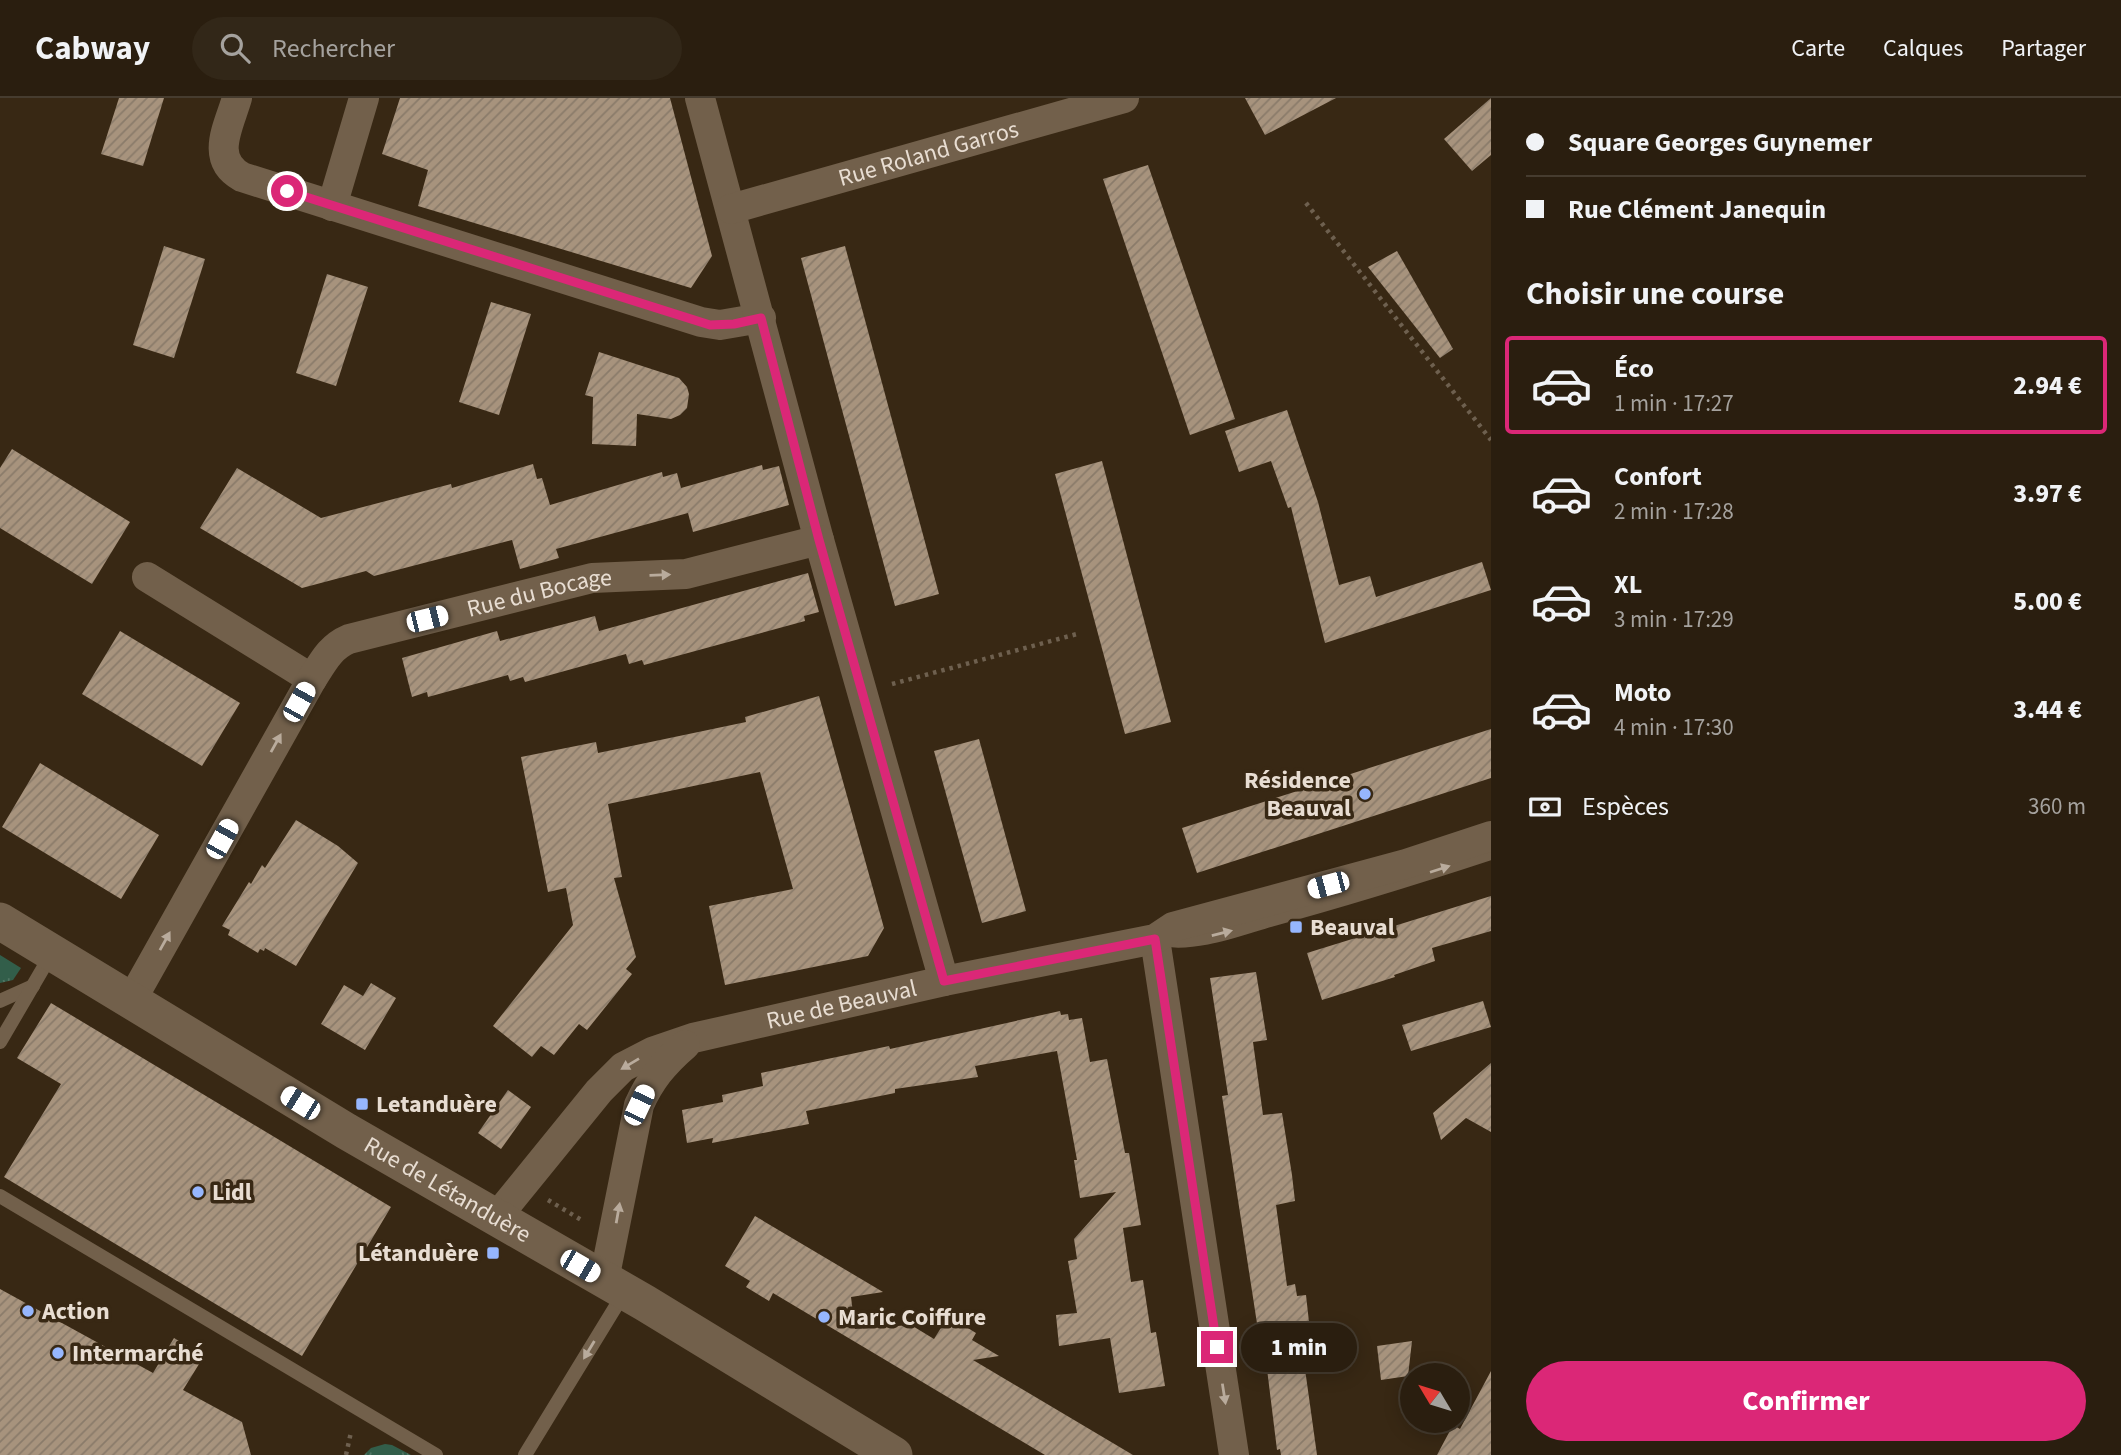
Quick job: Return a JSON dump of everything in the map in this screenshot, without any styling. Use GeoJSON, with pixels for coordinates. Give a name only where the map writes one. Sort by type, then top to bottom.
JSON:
{"type":"FeatureCollection","features":[{"type":"Feature","properties":{"kind":"street"},"geometry":{"type":"LineString","coordinates":[[237,98],[223,146],[228,166],[242,177],[710,325],[734,324],[761,318]]}},
{"type":"Feature","properties":{"kind":"street"},"geometry":{"type":"LineString","coordinates":[[332,206],[364,98]]}},
{"type":"Feature","properties":{"kind":"street"},"geometry":{"type":"LineString","coordinates":[[700,98],[819,540],[944,981]]}},
{"type":"Feature","properties":{"kind":"street","name":"Rue Roland Garros"},"geometry":{"type":"LineString","coordinates":[[730,209],[1124,98]]}},
{"type":"Feature","properties":{"kind":"street","name":"Rue du Bocage"},"geometry":{"type":"LineString","coordinates":[[131,1001],[312,679],[332,649],[349,639],[592,578],[686,574],[819,540]]}},
{"type":"Feature","properties":{"kind":"street"},"geometry":{"type":"LineString","coordinates":[[147,577],[312,679]]}},
{"type":"Feature","properties":{"kind":"street","name":"Rue de Beauval"},"geometry":{"type":"LineString","coordinates":[[495,1219],[599,1091],[623,1067],[652,1052],[693,1038],[944,981],[1155,939],[1173,928],[1406,864],[1491,836]]}},
{"type":"Feature","properties":{"kind":"street","name":"Rue de Létanduère"},"geometry":{"type":"LineString","coordinates":[[0,921],[894,1455]]}},
{"type":"Feature","properties":{"kind":"street"},"geometry":{"type":"LineString","coordinates":[[1155,939],[1234,1455]]}},
{"type":"Feature","properties":{"kind":"street","name":"Rue de Beauval"},"geometry":{"type":"LineString","coordinates":[[614,1286],[639,1105],[649,1083],[660,1068],[693,1038]]}},
{"type":"Feature","properties":{"kind":"lane","name":"Rue de Beauval"},"geometry":{"type":"LineString","coordinates":[[1155,939],[1176,942],[1217,934],[1409,880],[1491,853]]}},
{"type":"Feature","properties":{"kind":"lane"},"geometry":{"type":"LineString","coordinates":[[0,1042],[52,953]]}},
{"type":"Feature","properties":{"kind":"lane"},"geometry":{"type":"LineString","coordinates":[[0,1001],[33,986]]}},
{"type":"Feature","properties":{"kind":"lane"},"geometry":{"type":"LineString","coordinates":[[0,1196],[436,1455]]}},
{"type":"Feature","properties":{"kind":"lane"},"geometry":{"type":"LineString","coordinates":[[524,1455],[614,1286]]}},
{"type":"Feature","properties":{"kind":"path"},"geometry":{"type":"LineString","coordinates":[[1306,203],[1491,440]]}},
{"type":"Feature","properties":{"kind":"path"},"geometry":{"type":"LineString","coordinates":[[885,686],[1077,634]]}},
{"type":"Feature","properties":{"kind":"path"},"geometry":{"type":"LineString","coordinates":[[541,1196],[591,1226]]}},
{"type":"Feature","properties":{"kind":"green space"},"geometry":{"type":"Polygon","coordinates":[[[0,955],[21,968],[13,980],[0,983],[0,955]]]}},
{"type":"Feature","properties":{"kind":"green space"},"geometry":{"type":"Polygon","coordinates":[[[385,1444],[411,1455],[364,1455],[371,1448],[385,1444]]]}},
{"type":"Feature","properties":{"kind":"building"},"geometry":{"type":"Polygon","coordinates":[[[119,98],[164,98],[143,166],[101,154],[119,98]]]}},
{"type":"Feature","properties":{"kind":"building"},"geometry":{"type":"Polygon","coordinates":[[[400,98],[670,98],[712,256],[691,288],[418,206],[428,170],[382,154],[400,98]]]}},
{"type":"Feature","properties":{"kind":"building"},"geometry":{"type":"Polygon","coordinates":[[[1245,98],[1336,98],[1265,135],[1245,98]]]}},
{"type":"Feature","properties":{"kind":"building"},"geometry":{"type":"Polygon","coordinates":[[[1491,98],[1491,155],[1472,171],[1444,139],[1491,98]]]}},
{"type":"Feature","properties":{"kind":"building"},"geometry":{"type":"Polygon","coordinates":[[[1148,165],[1235,419],[1190,435],[1103,179],[1148,165]]]}},
{"type":"Feature","properties":{"kind":"building"},"geometry":{"type":"Polygon","coordinates":[[[164,246],[205,259],[174,358],[133,345],[164,246]]]}},
{"type":"Feature","properties":{"kind":"building"},"geometry":{"type":"Polygon","coordinates":[[[845,246],[939,594],[895,606],[801,258],[845,246]]]}},
{"type":"Feature","properties":{"kind":"building"},"geometry":{"type":"Polygon","coordinates":[[[1397,251],[1453,349],[1440,358],[1368,267],[1397,251]]]}},
{"type":"Feature","properties":{"kind":"building"},"geometry":{"type":"Polygon","coordinates":[[[327,274],[368,287],[336,386],[296,373],[327,274]]]}},
{"type":"Feature","properties":{"kind":"building"},"geometry":{"type":"Polygon","coordinates":[[[491,302],[531,314],[499,415],[459,402],[491,302]]]}},
{"type":"Feature","properties":{"kind":"building"},"geometry":{"type":"Polygon","coordinates":[[[599,352],[679,378],[689,394],[687,408],[671,419],[637,414],[636,446],[592,444],[593,397],[585,395],[599,352]]]}},
{"type":"Feature","properties":{"kind":"building"},"geometry":{"type":"Polygon","coordinates":[[[1287,410],[1318,502],[1339,585],[1370,576],[1376,597],[1482,562],[1491,590],[1325,643],[1291,507],[1288,508],[1271,461],[1239,472],[1225,431],[1287,410]]]}},
{"type":"Feature","properties":{"kind":"building"},"geometry":{"type":"Polygon","coordinates":[[[12,449],[130,522],[92,584],[0,528],[0,468],[12,449]]]}},
{"type":"Feature","properties":{"kind":"building"},"geometry":{"type":"Polygon","coordinates":[[[1102,461],[1171,722],[1125,734],[1055,474],[1102,461]]]}},
{"type":"Feature","properties":{"kind":"building"},"geometry":{"type":"Polygon","coordinates":[[[533,464],[537,479],[542,478],[550,505],[662,472],[663,477],[677,473],[681,488],[762,465],[763,470],[779,466],[789,505],[693,532],[688,513],[556,549],[559,558],[520,569],[512,540],[374,576],[366,571],[302,588],[200,528],[237,468],[321,518],[451,484],[452,488],[533,464]]]}},
{"type":"Feature","properties":{"kind":"building"},"geometry":{"type":"Polygon","coordinates":[[[808,573],[819,612],[804,616],[805,621],[644,665],[642,660],[629,664],[626,654],[525,682],[523,677],[510,681],[508,675],[428,697],[427,692],[412,697],[402,658],[497,631],[500,641],[595,616],[599,631],[808,573]]]}},
{"type":"Feature","properties":{"kind":"building"},"geometry":{"type":"Polygon","coordinates":[[[120,631],[240,703],[202,766],[82,694],[120,631]]]}},
{"type":"Feature","properties":{"kind":"building"},"geometry":{"type":"Polygon","coordinates":[[[819,696],[884,928],[868,956],[725,985],[709,906],[793,889],[760,772],[608,804],[622,877],[614,878],[636,957],[626,969],[632,974],[587,1030],[579,1024],[554,1055],[541,1046],[532,1057],[493,1026],[573,925],[566,888],[548,892],[521,757],[596,742],[598,753],[746,722],[745,717],[819,696]]]}},
{"type":"Feature","properties":{"kind":"building","name":"Résidence Beauval"},"geometry":{"type":"Polygon","coordinates":[[[1491,729],[1491,778],[1197,873],[1182,828],[1491,729]]]}},
{"type":"Feature","properties":{"kind":"building"},"geometry":{"type":"Polygon","coordinates":[[[979,739],[1026,911],[982,923],[934,751],[979,739]]]}},
{"type":"Feature","properties":{"kind":"building"},"geometry":{"type":"Polygon","coordinates":[[[40,763],[159,835],[121,899],[2,827],[40,763]]]}},
{"type":"Feature","properties":{"kind":"building"},"geometry":{"type":"Polygon","coordinates":[[[296,820],[338,846],[358,863],[296,966],[265,948],[258,953],[228,935],[230,930],[222,926],[249,882],[251,884],[262,865],[265,868],[296,820]]]}},
{"type":"Feature","properties":{"kind":"building"},"geometry":{"type":"Polygon","coordinates":[[[1491,896],[1491,931],[1432,948],[1435,961],[1322,1000],[1307,953],[1491,896]]]}},
{"type":"Feature","properties":{"kind":"building"},"geometry":{"type":"Polygon","coordinates":[[[1256,972],[1267,1040],[1253,1042],[1263,1115],[1282,1113],[1292,1175],[1295,1201],[1276,1205],[1287,1286],[1295,1284],[1297,1296],[1306,1295],[1314,1367],[1305,1369],[1317,1455],[1281,1455],[1280,1449],[1277,1450],[1267,1369],[1264,1369],[1222,1096],[1228,1095],[1210,978],[1256,972]]]}},
{"type":"Feature","properties":{"kind":"building"},"geometry":{"type":"Polygon","coordinates":[[[371,983],[396,998],[365,1050],[321,1024],[344,985],[363,996],[371,983]]]}},
{"type":"Feature","properties":{"kind":"building"},"geometry":{"type":"Polygon","coordinates":[[[1483,1001],[1491,1027],[1411,1051],[1402,1025],[1483,1001]]]}},
{"type":"Feature","properties":{"kind":"building","name":"Lidl"},"geometry":{"type":"Polygon","coordinates":[[[51,1003],[391,1207],[302,1356],[4,1177],[61,1084],[17,1058],[51,1003]]]}},
{"type":"Feature","properties":{"kind":"building"},"geometry":{"type":"Polygon","coordinates":[[[1060,1011],[1061,1015],[1068,1014],[1069,1020],[1082,1018],[1090,1062],[1107,1059],[1125,1153],[1129,1153],[1141,1225],[1123,1228],[1131,1282],[1143,1280],[1151,1333],[1156,1332],[1165,1386],[1119,1393],[1110,1338],[1059,1346],[1056,1315],[1077,1313],[1068,1261],[1077,1259],[1074,1239],[1116,1192],[1080,1198],[1074,1160],[1077,1160],[1057,1051],[975,1066],[978,1077],[895,1089],[895,1093],[806,1111],[809,1124],[712,1143],[713,1138],[687,1143],[682,1110],[723,1102],[722,1095],[763,1086],[761,1073],[889,1046],[890,1049],[1060,1011]]]}},
{"type":"Feature","properties":{"kind":"building"},"geometry":{"type":"Polygon","coordinates":[[[1491,1063],[1491,1132],[1466,1118],[1441,1140],[1433,1113],[1491,1063]]]}},
{"type":"Feature","properties":{"kind":"building"},"geometry":{"type":"Polygon","coordinates":[[[508,1090],[531,1107],[501,1149],[478,1133],[508,1090]]]}},
{"type":"Feature","properties":{"kind":"building"},"geometry":{"type":"Polygon","coordinates":[[[755,1216],[883,1292],[851,1297],[855,1329],[911,1325],[934,1339],[944,1323],[958,1322],[976,1333],[972,1340],[999,1356],[973,1360],[1133,1455],[1045,1455],[773,1293],[769,1301],[746,1287],[750,1281],[725,1266],[755,1216]]]}},
{"type":"Feature","properties":{"kind":"building","name":"Intermarché"},"geometry":{"type":"Polygon","coordinates":[[[0,1289],[153,1373],[174,1338],[204,1356],[183,1390],[242,1422],[251,1455],[0,1455],[0,1289]]]}},
{"type":"Feature","properties":{"kind":"building"},"geometry":{"type":"Polygon","coordinates":[[[1412,1341],[1409,1363],[1400,1363],[1400,1377],[1381,1380],[1377,1346],[1412,1341]]]}},
{"type":"Feature","properties":{"kind":"building"},"geometry":{"type":"Polygon","coordinates":[[[1491,1371],[1491,1455],[1437,1455],[1449,1433],[1470,1433],[1470,1410],[1491,1371]]]}},
{"type":"Feature","properties":{"kind":"place","name":"Résidence Beauval"},"geometry":{"type":"Point","coordinates":[1365,794]}},
{"type":"Feature","properties":{"kind":"place","name":"Beauval"},"geometry":{"type":"Point","coordinates":[1296,927]}},
{"type":"Feature","properties":{"kind":"place","name":"Letanduère"},"geometry":{"type":"Point","coordinates":[362,1104]}},
{"type":"Feature","properties":{"kind":"place","name":"Lidl"},"geometry":{"type":"Point","coordinates":[198,1192]}},
{"type":"Feature","properties":{"kind":"place","name":"Létanduère"},"geometry":{"type":"Point","coordinates":[493,1253]}},
{"type":"Feature","properties":{"kind":"place","name":"Action"},"geometry":{"type":"Point","coordinates":[28,1311]}},
{"type":"Feature","properties":{"kind":"place","name":"Maric Coiffure"},"geometry":{"type":"Point","coordinates":[824,1317]}},
{"type":"Feature","properties":{"kind":"place","name":"Intermarché"},"geometry":{"type":"Point","coordinates":[58,1353]}},
{"type":"Feature","properties":{"kind":"route"},"geometry":{"type":"LineString","coordinates":[[287,191],[710,325],[734,324],[761,318],[819,540],[944,981],[1155,939],[1217,1347]]}}]}
